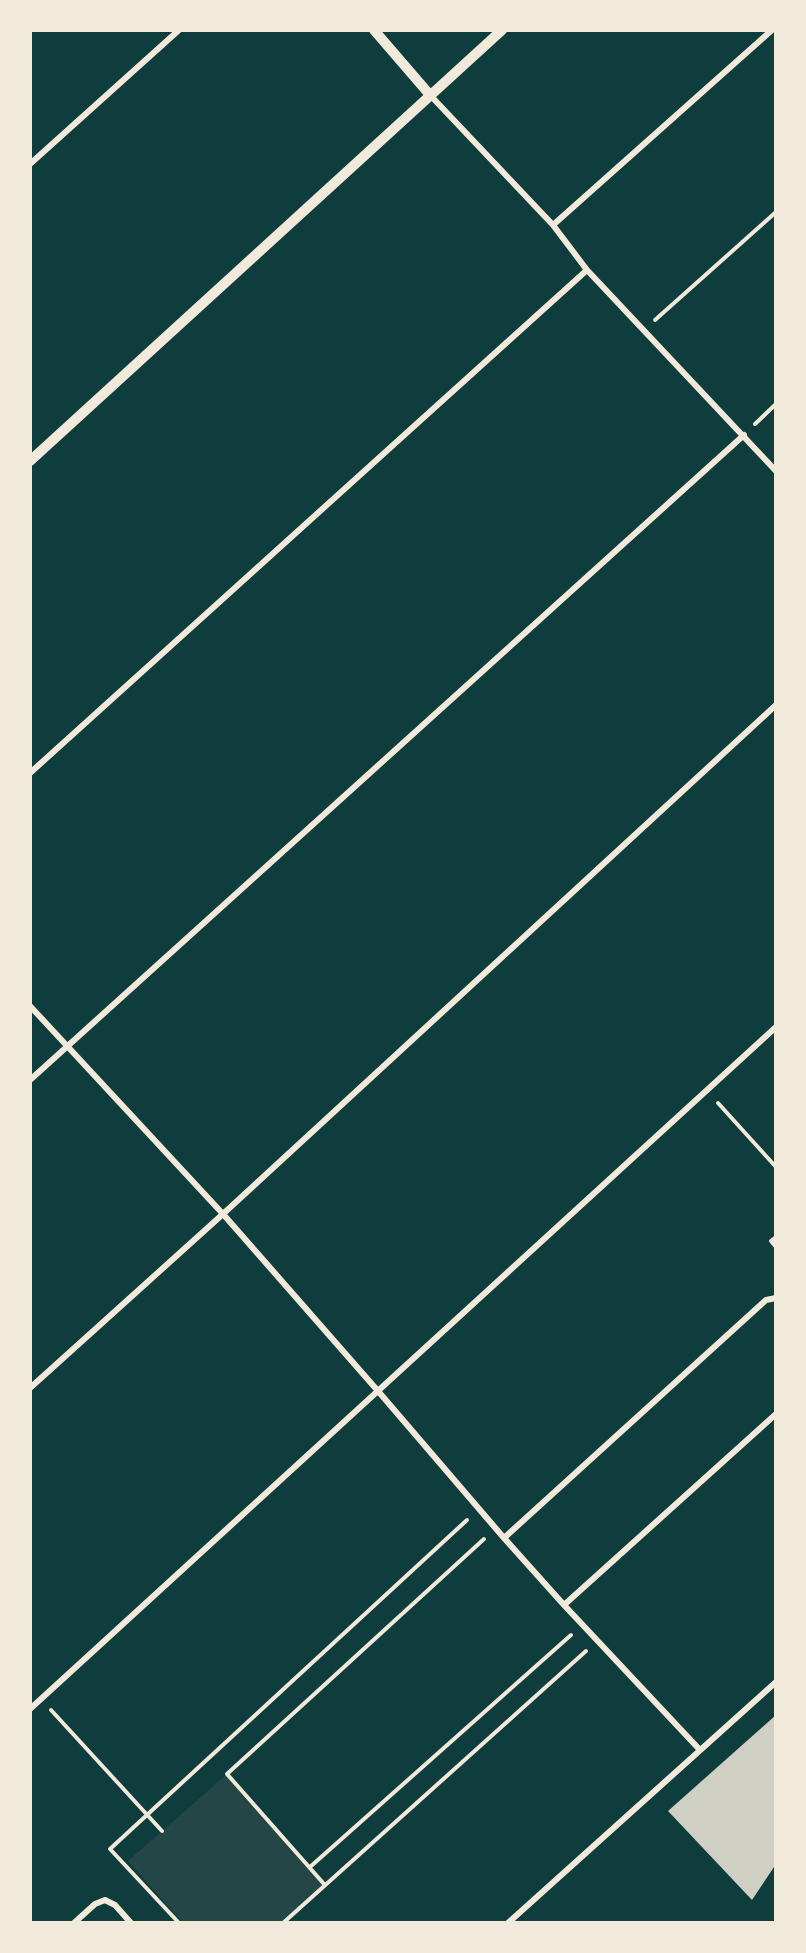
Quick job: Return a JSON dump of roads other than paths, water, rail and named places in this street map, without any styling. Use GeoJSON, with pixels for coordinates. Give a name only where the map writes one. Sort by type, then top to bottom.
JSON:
{"type":"FeatureCollection","features":[{"type":"Feature","properties":{"kind":"street"},"geometry":{"type":"LineString","coordinates":[[30,164],[179,30]]}},
{"type":"Feature","properties":{"kind":"street"},"geometry":{"type":"LineString","coordinates":[[374,30],[430,95],[553,225],[587,270],[776,471]]}},
{"type":"Feature","properties":{"kind":"street"},"geometry":{"type":"LineString","coordinates":[[30,461],[502,30]]}},
{"type":"Feature","properties":{"kind":"street"},"geometry":{"type":"LineString","coordinates":[[553,225],[772,30]]}},
{"type":"Feature","properties":{"kind":"street"},"geometry":{"type":"LineString","coordinates":[[30,773],[587,270]]}},
{"type":"Feature","properties":{"kind":"street"},"geometry":{"type":"LineString","coordinates":[[30,1080],[744,435]]}},
{"type":"Feature","properties":{"kind":"street"},"geometry":{"type":"LineString","coordinates":[[30,1388],[223,1214],[776,705]]}},
{"type":"Feature","properties":{"kind":"street"},"geometry":{"type":"LineString","coordinates":[[30,1006],[223,1214],[504,1538],[700,1750]]}},
{"type":"Feature","properties":{"kind":"street"},"geometry":{"type":"LineString","coordinates":[[30,1709],[776,1027]]}},
{"type":"Feature","properties":{"kind":"street"},"geometry":{"type":"LineString","coordinates":[[504,1538],[766,1300],[774,1298]]}},
{"type":"Feature","properties":{"kind":"street"},"geometry":{"type":"LineString","coordinates":[[564,1605],[776,1414]]}},
{"type":"Feature","properties":{"kind":"street"},"geometry":{"type":"LineString","coordinates":[[508,1923],[776,1682]]}},
{"type":"Feature","properties":{"kind":"street"},"geometry":{"type":"LineString","coordinates":[[74,1923],[95,1904],[105,1900],[115,1905],[132,1923]]}}]}
